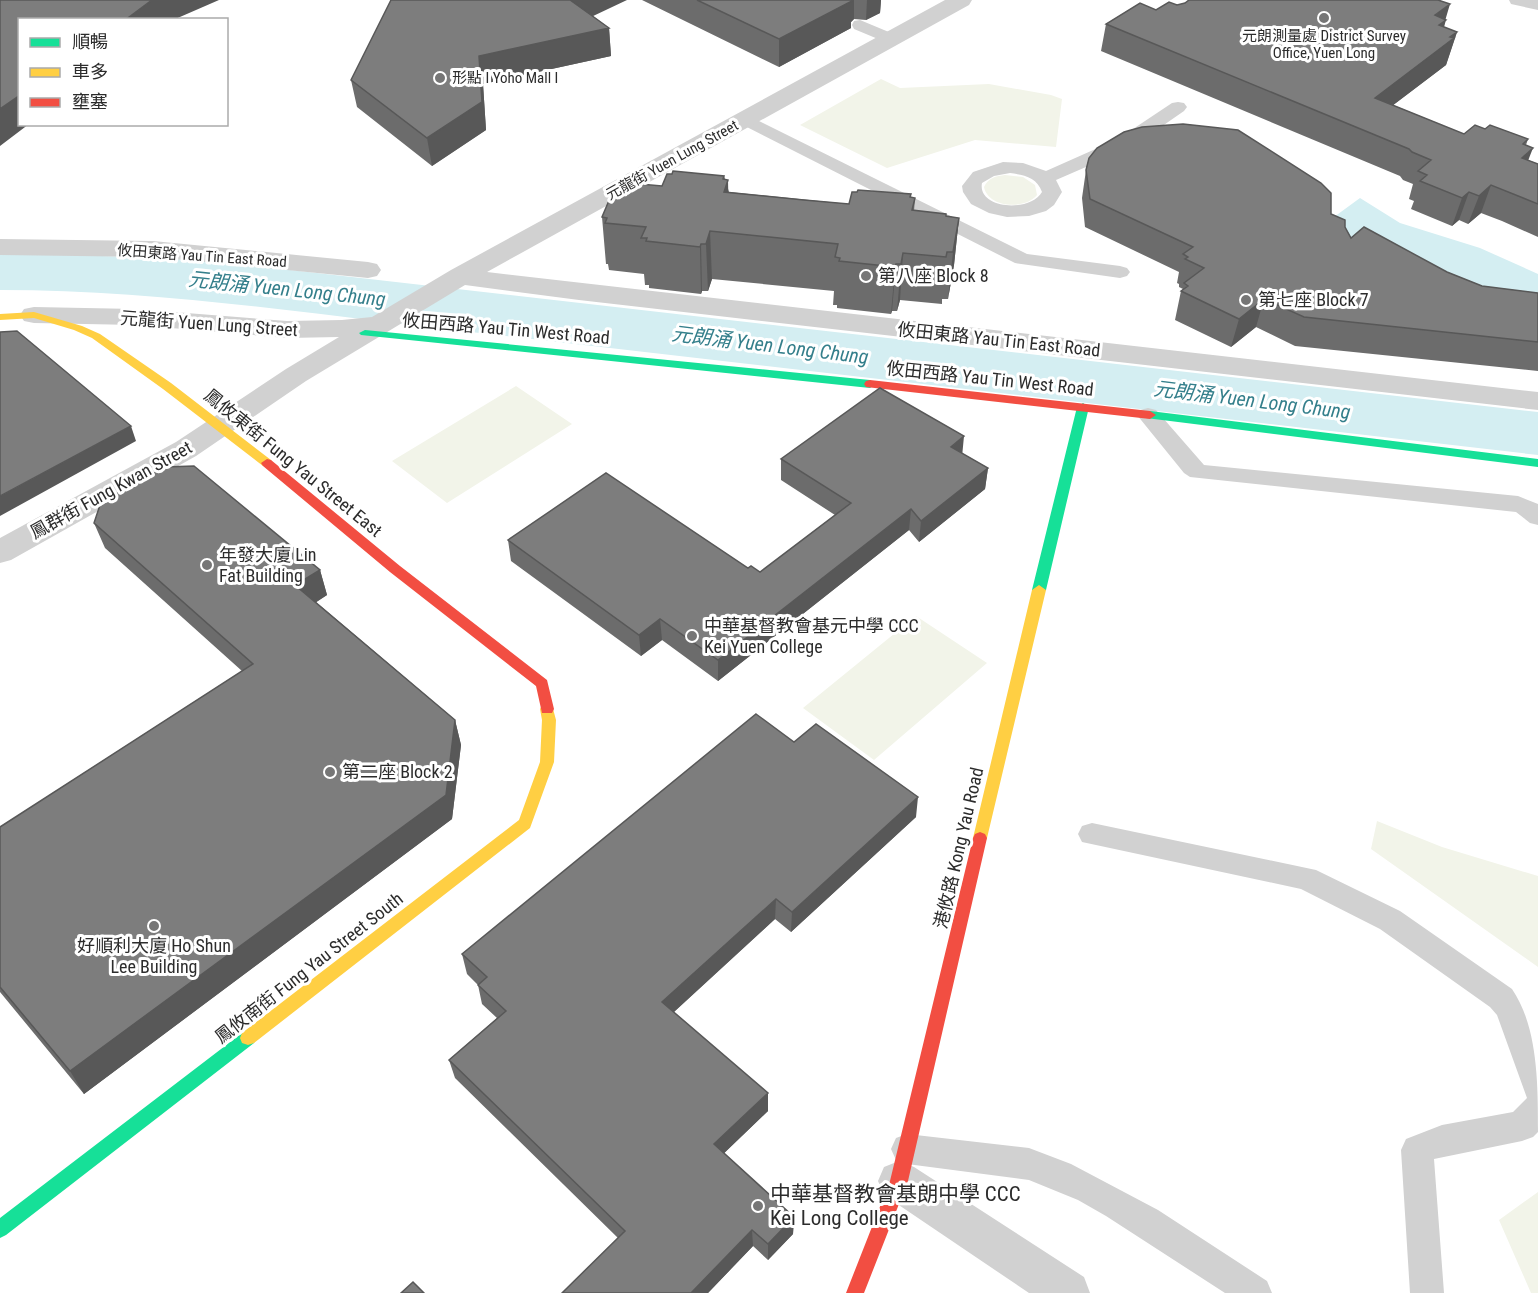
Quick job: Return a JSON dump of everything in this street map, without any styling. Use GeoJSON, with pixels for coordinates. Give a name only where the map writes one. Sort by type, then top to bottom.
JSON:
{"type":"FeatureCollection","features":[{"type":"Feature","properties":{"kind":"street","name":"元龍街 Yuen Lung Street"},"geometry":{"type":"LineString","coordinates":[[220,426],[296,375],[451,282],[961,0]]}},
{"type":"Feature","properties":{"kind":"street","name":"攸田東路 Yau Tin East Road"},"geometry":{"type":"LineString","coordinates":[[0,247],[153,249],[368,270]]}},
{"type":"Feature","properties":{"kind":"street","name":"攸田東路 Yau Tin East Road"},"geometry":{"type":"LineString","coordinates":[[451,282],[579,292],[1538,400]]}},
{"type":"Feature","properties":{"kind":"street","name":"元龍街 Yuen Lung Street"},"geometry":{"type":"LineString","coordinates":[[34,315],[147,318],[292,331],[375,328]]}},
{"type":"Feature","properties":{"kind":"street","name":"鳳攸東街 Fung Yau Street East"},"geometry":{"type":"LineString","coordinates":[[0,317],[34,315],[78,328],[96,336],[220,426],[294,484],[395,569],[542,684]]}},
{"type":"Feature","properties":{"kind":"street","name":"攸田西路 Yau Tin West Road"},"geometry":{"type":"LineString","coordinates":[[375,328],[471,342],[1083,407],[1538,463]]}},
{"type":"Feature","properties":{"kind":"street","name":"港攸路 Kong Yau Road"},"geometry":{"type":"LineString","coordinates":[[855,1293],[903,1165],[1083,407]]}},
{"type":"Feature","properties":{"kind":"street","name":"鳳群街 Fung Kwan Street"},"geometry":{"type":"LineString","coordinates":[[0,552],[164,462],[220,426]]}},
{"type":"Feature","properties":{"kind":"street","name":"鳳攸南街 Fung Yau Street South"},"geometry":{"type":"LineString","coordinates":[[0,1229],[525,824],[547,762],[549,720],[542,684]]}},
{"type":"Feature","properties":{"kind":"street"},"geometry":{"type":"LineString","coordinates":[[903,1165],[1068,1293]]}},
{"type":"Feature","properties":{"kind":"lane"},"geometry":{"type":"LineString","coordinates":[[1517,0],[1538,5]]}},
{"type":"Feature","properties":{"kind":"lane"},"geometry":{"type":"LineString","coordinates":[[860,25],[890,39]]}},
{"type":"Feature","properties":{"kind":"lane"},"geometry":{"type":"LineString","coordinates":[[1045,178],[1125,143],[1178,106]]}},
{"type":"Feature","properties":{"kind":"lane"},"geometry":{"type":"LineString","coordinates":[[744,119],[1022,259],[1120,272]]}},
{"type":"Feature","properties":{"kind":"lane"},"geometry":{"type":"LineString","coordinates":[[1010,167],[1029,170],[1045,178],[1052,192],[1044,204],[1024,211],[999,210],[977,199],[972,192],[972,184],[976,177],[985,171],[1010,167]]}},
{"type":"Feature","properties":{"kind":"lane"},"geometry":{"type":"LineString","coordinates":[[959,229],[999,210]]}},
{"type":"Feature","properties":{"kind":"lane"},"geometry":{"type":"LineString","coordinates":[[1148,415],[1192,468],[1198,472],[1518,504],[1527,507],[1538,517]]}},
{"type":"Feature","properties":{"kind":"lane"},"geometry":{"type":"LineString","coordinates":[[1092,834],[1306,878],[1390,920],[1501,998],[1510,1008],[1538,1088]]}},
{"type":"Feature","properties":{"kind":"lane"},"geometry":{"type":"LineString","coordinates":[[1427,1293],[1418,1150],[1442,1140],[1522,1126],[1538,1109]]}},
{"type":"Feature","properties":{"kind":"lane"},"geometry":{"type":"LineString","coordinates":[[903,1165],[1029,1164],[1048,1170],[1115,1202],[1255,1293]]}},
{"type":"Feature","properties":{"kind":"shaded area"},"geometry":{"type":"Polygon","coordinates":[[[881,79],[900,88],[989,84],[1062,99],[1056,147],[975,140],[887,168],[800,125],[881,79]]]}},
{"type":"Feature","properties":{"kind":"shaded area"},"geometry":{"type":"Polygon","coordinates":[[[1005,175],[1023,177],[1035,185],[1037,195],[1031,200],[1016,205],[999,203],[992,199],[984,187],[993,178],[1005,175]]]}},
{"type":"Feature","properties":{"kind":"shaded area"},"geometry":{"type":"Polygon","coordinates":[[[516,386],[572,424],[447,503],[392,461],[516,386]]]}},
{"type":"Feature","properties":{"kind":"shaded area"},"geometry":{"type":"Polygon","coordinates":[[[916,616],[987,663],[874,760],[803,708],[916,616]]]}},
{"type":"Feature","properties":{"kind":"shaded area"},"geometry":{"type":"Polygon","coordinates":[[[1377,821],[1442,847],[1538,876],[1538,967],[1371,849],[1377,821]]]}},
{"type":"Feature","properties":{"kind":"shaded area"},"geometry":{"type":"Polygon","coordinates":[[[1538,1192],[1538,1293],[1531,1293],[1499,1220],[1538,1192]]]}},
{"type":"Feature","properties":{"kind":"water"},"geometry":{"type":"Polygon","coordinates":[[[1360,198],[1400,223],[1480,248],[1538,274],[1538,314],[1358,249],[1334,217],[1360,198]]]}},
{"type":"Feature","properties":{"kind":"water","name":"元朗涌 Yuen Long Chung"},"geometry":{"type":"Polygon","coordinates":[[[0,253],[170,258],[255,266],[1538,412],[1538,455],[240,305],[97,293],[0,290],[0,253]]]}},
{"type":"Feature","properties":{"kind":"building"},"geometry":{"type":"Polygon","coordinates":[[[0,0],[152,0],[128,18],[18,18],[18,96],[0,109],[0,0]]]}},
{"type":"Feature","properties":{"kind":"building","name":"形點 I Yoho Mall I"},"geometry":{"type":"Polygon","coordinates":[[[391,0],[570,0],[609,28],[479,56],[482,102],[427,138],[351,80],[391,0]]]}},
{"type":"Feature","properties":{"kind":"building"},"geometry":{"type":"Polygon","coordinates":[[[697,0],[852,0],[852,1],[779,39],[697,0]]]}},
{"type":"Feature","properties":{"kind":"building"},"geometry":{"type":"Polygon","coordinates":[[[1189,0],[1438,0],[1450,4],[1435,15],[1446,20],[1439,25],[1457,32],[1450,37],[1454,38],[1375,98],[1464,134],[1475,125],[1485,129],[1490,125],[1528,139],[1523,144],[1533,148],[1522,158],[1538,164],[1538,204],[1491,185],[1479,196],[1469,192],[1462,198],[1420,181],[1427,175],[1418,171],[1431,160],[1106,24],[1140,3],[1156,10],[1169,2],[1177,5],[1189,0]]]}},
{"type":"Feature","properties":{"kind":"building"},"geometry":{"type":"Polygon","coordinates":[[[1183,124],[1238,130],[1321,183],[1331,193],[1331,214],[1345,220],[1345,227],[1351,238],[1364,227],[1447,272],[1482,286],[1538,293],[1538,342],[1304,317],[1264,299],[1239,319],[1181,291],[1188,286],[1184,283],[1204,268],[1185,259],[1188,257],[1183,254],[1193,247],[1090,199],[1086,170],[1089,158],[1097,148],[1124,132],[1142,127],[1183,124]]]}},
{"type":"Feature","properties":{"kind":"building"},"geometry":{"type":"Polygon","coordinates":[[[673,171],[724,176],[723,179],[728,180],[724,192],[804,200],[849,204],[852,192],[858,190],[911,194],[910,197],[915,198],[912,210],[959,218],[953,252],[947,252],[946,257],[903,253],[901,264],[896,264],[895,267],[839,261],[840,258],[835,257],[838,244],[710,231],[706,244],[701,244],[700,247],[646,241],[647,238],[641,238],[646,227],[605,223],[607,218],[602,217],[616,184],[662,186],[667,174],[672,174],[673,171]]]}},
{"type":"Feature","properties":{"kind":"building"},"geometry":{"type":"Polygon","coordinates":[[[17,331],[131,426],[0,496],[0,332],[17,331]]]}},
{"type":"Feature","properties":{"kind":"building"},"geometry":{"type":"Polygon","coordinates":[[[880,388],[964,436],[951,447],[988,468],[921,521],[911,509],[718,660],[660,619],[639,635],[508,540],[606,473],[748,568],[751,566],[760,572],[851,503],[781,459],[880,388]]]}},
{"type":"Feature","properties":{"kind":"building","name":"好順利大廈 Ho Shun Lee Building"},"geometry":{"type":"Polygon","coordinates":[[[194,466],[320,570],[295,585],[455,720],[446,795],[70,1071],[0,987],[0,827],[253,664],[94,523],[101,502],[165,467],[194,466]]]}},
{"type":"Feature","properties":{"kind":"building"},"geometry":{"type":"Polygon","coordinates":[[[756,714],[794,742],[816,724],[918,797],[792,912],[776,899],[662,1002],[768,1093],[714,1144],[794,1217],[768,1244],[752,1230],[691,1293],[562,1293],[625,1231],[449,1060],[506,1011],[478,985],[487,977],[462,954],[756,714]]]}},
{"type":"Feature","properties":{"kind":"building"},"geometry":{"type":"Polygon","coordinates":[[[413,1282],[424,1293],[401,1293],[413,1282]]]}},
{"type":"Feature","properties":{"kind":"traffic: fast"},"geometry":{"type":"LineString","coordinates":[[365,333],[870,384]]}},
{"type":"Feature","properties":{"kind":"traffic: fast"},"geometry":{"type":"LineString","coordinates":[[1039,590],[1083,407]]}},
{"type":"Feature","properties":{"kind":"traffic: fast"},"geometry":{"type":"LineString","coordinates":[[1150,415],[1538,463]]}},
{"type":"Feature","properties":{"kind":"traffic: fast"},"geometry":{"type":"LineString","coordinates":[[0,1229],[248,1038]]}},
{"type":"Feature","properties":{"kind":"traffic: slow"},"geometry":{"type":"LineString","coordinates":[[0,317],[34,315],[78,328],[96,336],[167,386],[267,463]]}},
{"type":"Feature","properties":{"kind":"traffic: slow"},"geometry":{"type":"LineString","coordinates":[[980,838],[1039,590]]}},
{"type":"Feature","properties":{"kind":"traffic: slow"},"geometry":{"type":"LineString","coordinates":[[248,1038],[525,824],[547,762],[549,720],[547,709]]}},
{"type":"Feature","properties":{"kind":"traffic: jam"},"geometry":{"type":"LineString","coordinates":[[870,384],[1150,415]]}},
{"type":"Feature","properties":{"kind":"traffic: jam"},"geometry":{"type":"LineString","coordinates":[[267,463],[395,569],[542,684],[547,709]]}},
{"type":"Feature","properties":{"kind":"traffic: jam"},"geometry":{"type":"LineString","coordinates":[[855,1293],[899,1181],[980,838]]}},
{"type":"Feature","properties":{"kind":"place","name":"元朗測量處 District Survey Office, Yuen Long"},"geometry":{"type":"Point","coordinates":[1324,18]}},
{"type":"Feature","properties":{"kind":"place","name":"形點 I Yoho Mall I"},"geometry":{"type":"Point","coordinates":[440,78]}},
{"type":"Feature","properties":{"kind":"place","name":"第八座 Block 8"},"geometry":{"type":"Point","coordinates":[866,276]}},
{"type":"Feature","properties":{"kind":"place","name":"第七座 Block 7"},"geometry":{"type":"Point","coordinates":[1246,300]}},
{"type":"Feature","properties":{"kind":"place","name":"年發大廈 Lin Fat Building"},"geometry":{"type":"Point","coordinates":[207,565]}},
{"type":"Feature","properties":{"kind":"place","name":"中華基督教會基元中學 CCC Kei Yuen College"},"geometry":{"type":"Point","coordinates":[692,636]}},
{"type":"Feature","properties":{"kind":"place","name":"第二座 Block 2"},"geometry":{"type":"Point","coordinates":[330,772]}},
{"type":"Feature","properties":{"kind":"place","name":"好順利大廈 Ho Shun Lee Building"},"geometry":{"type":"Point","coordinates":[154,926]}},
{"type":"Feature","properties":{"kind":"place","name":"中華基督教會基朗中學 CCC Kei Long College"},"geometry":{"type":"Point","coordinates":[758,1206]}}]}
